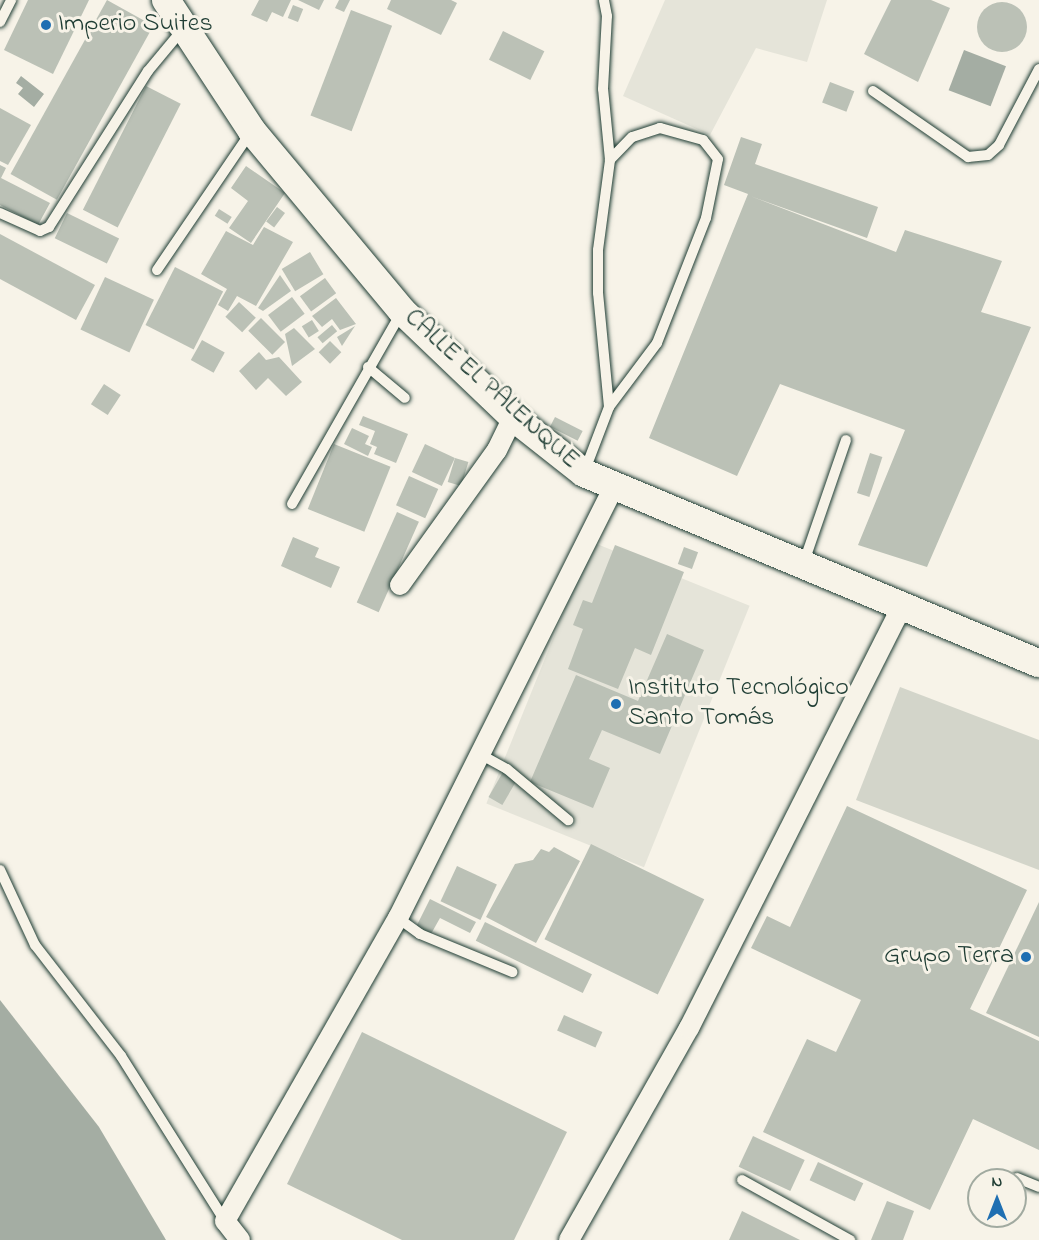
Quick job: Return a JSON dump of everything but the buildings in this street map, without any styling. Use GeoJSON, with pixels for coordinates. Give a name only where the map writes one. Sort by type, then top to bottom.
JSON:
{"type":"FeatureCollection","features":[{"type":"Feature","properties":{"kind":"street","name":"CALLE EL PALENQUE"},"geometry":{"type":"LineString","coordinates":[[179,12],[252,131],[402,311],[513,417],[584,473],[613,489],[804,562],[1039,663]]}},
{"type":"Feature","properties":{"kind":"street"},"geometry":{"type":"LineString","coordinates":[[400,585],[497,450],[513,417]]}},
{"type":"Feature","properties":{"kind":"street"},"geometry":{"type":"LineString","coordinates":[[240,1240],[225,1221],[398,918],[478,753],[613,489]]}},
{"type":"Feature","properties":{"kind":"street"},"geometry":{"type":"LineString","coordinates":[[569,1240],[689,1028],[903,604]]}},
{"type":"Feature","properties":{"kind":"lane"},"geometry":{"type":"LineString","coordinates":[[0,22],[11,0]]}},
{"type":"Feature","properties":{"kind":"lane"},"geometry":{"type":"LineString","coordinates":[[604,0],[607,16],[603,89],[610,160],[598,250],[609,407]]}},
{"type":"Feature","properties":{"kind":"lane"},"geometry":{"type":"LineString","coordinates":[[0,213],[40,231],[50,227],[148,71],[179,12]]}},
{"type":"Feature","properties":{"kind":"lane"},"geometry":{"type":"LineString","coordinates":[[873,91],[968,157],[988,155],[999,145],[1039,69]]}},
{"type":"Feature","properties":{"kind":"lane"},"geometry":{"type":"LineString","coordinates":[[584,473],[609,407],[657,343],[706,218],[718,159],[703,140],[660,128],[632,137],[610,160]]}},
{"type":"Feature","properties":{"kind":"lane"},"geometry":{"type":"LineString","coordinates":[[157,270],[252,131]]}},
{"type":"Feature","properties":{"kind":"lane"},"geometry":{"type":"LineString","coordinates":[[292,504],[368,367],[402,311]]}},
{"type":"Feature","properties":{"kind":"lane"},"geometry":{"type":"LineString","coordinates":[[368,367],[405,398]]}},
{"type":"Feature","properties":{"kind":"lane"},"geometry":{"type":"LineString","coordinates":[[804,562],[846,440]]}},
{"type":"Feature","properties":{"kind":"lane"},"geometry":{"type":"LineString","coordinates":[[478,753],[507,768],[568,820]]}},
{"type":"Feature","properties":{"kind":"lane"},"geometry":{"type":"LineString","coordinates":[[0,870],[35,945],[121,1056],[225,1221]]}},
{"type":"Feature","properties":{"kind":"lane"},"geometry":{"type":"LineString","coordinates":[[398,918],[420,934],[512,972]]}},
{"type":"Feature","properties":{"kind":"lane"},"geometry":{"type":"LineString","coordinates":[[742,1180],[850,1240]]}},
{"type":"Feature","properties":{"kind":"shaded area"},"geometry":{"type":"Polygon","coordinates":[[[665,0],[827,0],[807,62],[756,48],[710,135],[623,96],[665,0]]]}},
{"type":"Feature","properties":{"kind":"shaded area"},"geometry":{"type":"Polygon","coordinates":[[[964,50],[1006,66],[991,106],[949,90],[964,50]]]}},
{"type":"Feature","properties":{"kind":"shaded area"},"geometry":{"type":"Polygon","coordinates":[[[21,76],[44,94],[34,107],[18,94],[23,88],[16,83],[21,76]]]}},
{"type":"Feature","properties":{"kind":"shaded area","name":"Instituto Tecnológico Santo Tomás"},"geometry":{"type":"Polygon","coordinates":[[[592,542],[750,606],[644,867],[486,803],[592,542]]]}},
{"type":"Feature","properties":{"kind":"shaded area"},"geometry":{"type":"Polygon","coordinates":[[[900,687],[1039,740],[1039,870],[856,800],[900,687]]]}},
{"type":"Feature","properties":{"kind":"shaded area"},"geometry":{"type":"Polygon","coordinates":[[[0,1000],[99,1127],[166,1240],[0,1240],[0,1000]]]}},
{"type":"Feature","properties":{"kind":"place","name":"Imperio Suites"},"geometry":{"type":"Point","coordinates":[46,25]}},
{"type":"Feature","properties":{"kind":"place","name":"Instituto Tecnológico Santo Tomás"},"geometry":{"type":"Point","coordinates":[616,704]}},
{"type":"Feature","properties":{"kind":"place","name":"Grupo Terra"},"geometry":{"type":"Point","coordinates":[1026,957]}}]}
